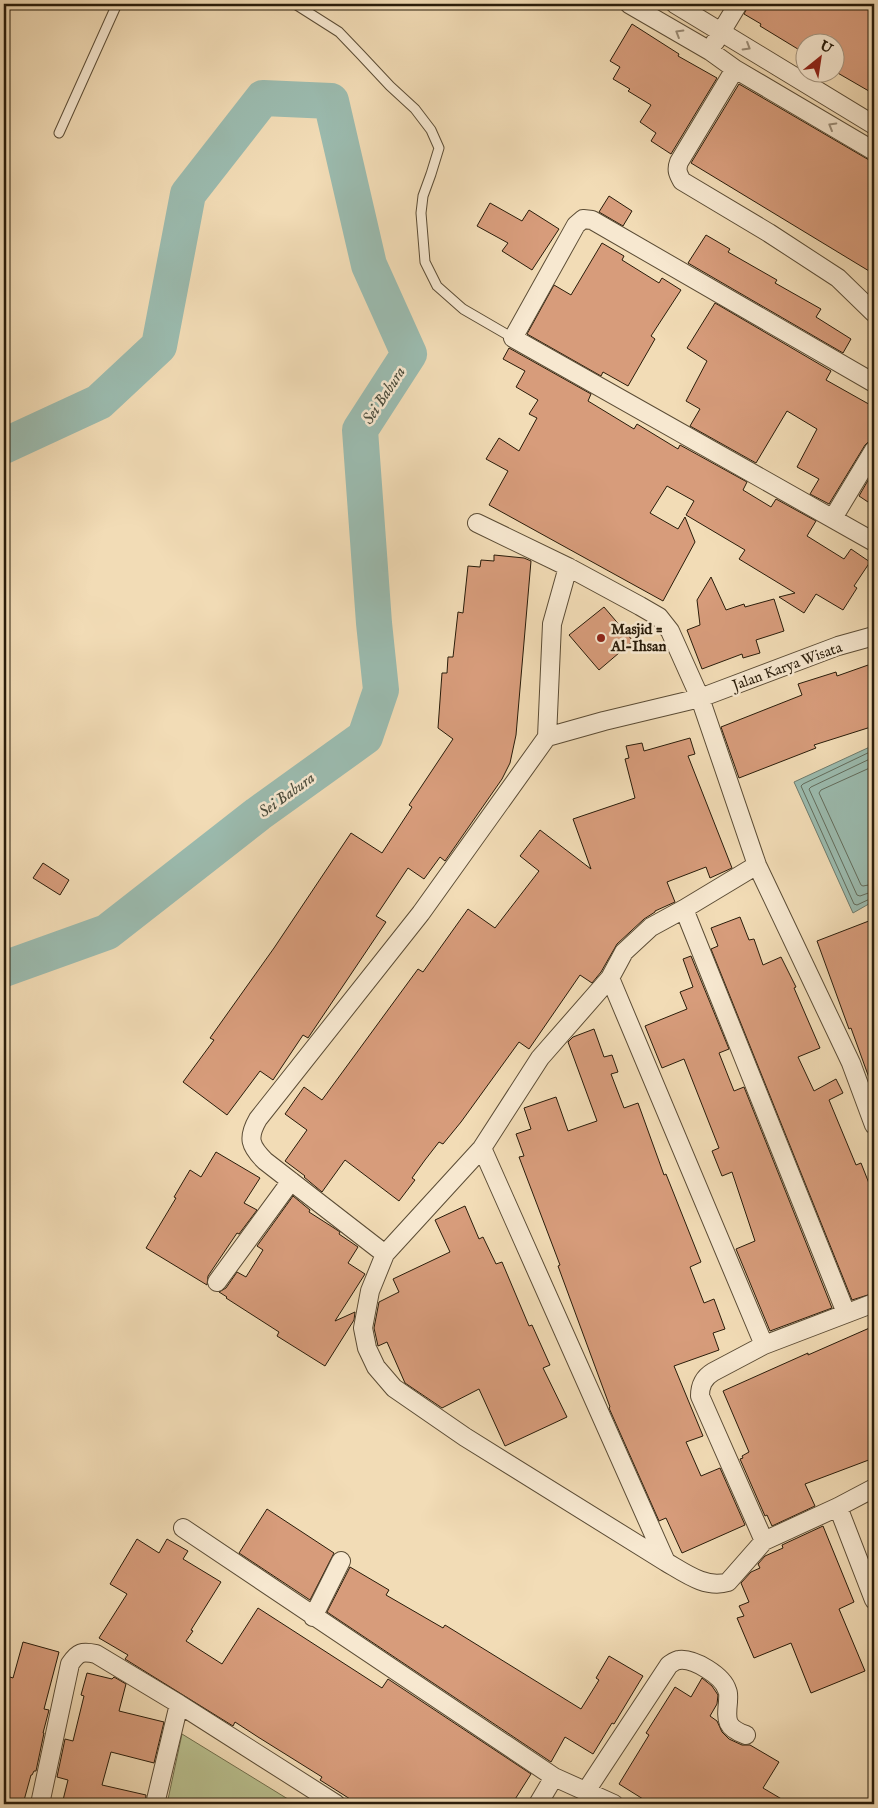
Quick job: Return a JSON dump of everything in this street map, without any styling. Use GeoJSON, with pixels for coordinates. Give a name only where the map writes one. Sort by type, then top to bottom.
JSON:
{"type":"FeatureCollection","features":[{"type":"Feature","properties":{"kind":"street"},"geometry":{"type":"LineString","coordinates":[[629,4],[874,151]]}},
{"type":"Feature","properties":{"kind":"street"},"geometry":{"type":"LineString","coordinates":[[675,4],[874,124]]}},
{"type":"Feature","properties":{"kind":"street"},"geometry":{"type":"LineString","coordinates":[[710,51],[738,4]]}},
{"type":"Feature","properties":{"kind":"street"},"geometry":{"type":"LineString","coordinates":[[735,69],[679,162],[677,168],[678,175],[682,181],[769,233],[838,278],[874,313]]}},
{"type":"Feature","properties":{"kind":"street"},"geometry":{"type":"LineString","coordinates":[[874,383],[592,220],[583,219],[576,225],[514,338],[874,542]]}},
{"type":"Feature","properties":{"kind":"street"},"geometry":{"type":"LineString","coordinates":[[833,518],[874,450]]}},
{"type":"Feature","properties":{"kind":"street"},"geometry":{"type":"LineString","coordinates":[[477,524],[568,567],[659,617],[670,631],[700,698],[757,865],[851,1063],[874,1125]]}},
{"type":"Feature","properties":{"kind":"street"},"geometry":{"type":"LineString","coordinates":[[385,1254],[255,1151],[252,1130],[258,1119],[421,912],[548,737],[552,624],[568,567]]}},
{"type":"Feature","properties":{"kind":"street","name":"Jalan Karya Wisata"},"geometry":{"type":"LineString","coordinates":[[548,737],[604,721],[700,698],[838,646],[874,636]]}},
{"type":"Feature","properties":{"kind":"street"},"geometry":{"type":"LineString","coordinates":[[757,865],[651,927],[624,952],[610,978],[540,1058],[482,1148],[385,1254],[370,1291],[363,1328],[367,1348],[376,1367],[394,1388],[465,1437],[666,1562],[697,1579],[714,1584],[728,1582],[764,1541],[874,1488]]}},
{"type":"Feature","properties":{"kind":"street"},"geometry":{"type":"LineString","coordinates":[[684,909],[846,1313]]}},
{"type":"Feature","properties":{"kind":"street"},"geometry":{"type":"LineString","coordinates":[[610,978],[764,1345]]}},
{"type":"Feature","properties":{"kind":"street"},"geometry":{"type":"LineString","coordinates":[[482,1148],[666,1562]]}},
{"type":"Feature","properties":{"kind":"street"},"geometry":{"type":"LineString","coordinates":[[217,1282],[291,1181]]}},
{"type":"Feature","properties":{"kind":"street"},"geometry":{"type":"LineString","coordinates":[[764,1541],[700,1396],[702,1382],[707,1376],[764,1345],[874,1303]]}},
{"type":"Feature","properties":{"kind":"street"},"geometry":{"type":"LineString","coordinates":[[838,1507],[874,1600]]}},
{"type":"Feature","properties":{"kind":"street"},"geometry":{"type":"LineString","coordinates":[[183,1528],[554,1777],[614,1804]]}},
{"type":"Feature","properties":{"kind":"street"},"geometry":{"type":"LineString","coordinates":[[313,1616],[341,1561]]}},
{"type":"Feature","properties":{"kind":"street"},"geometry":{"type":"LineString","coordinates":[[40,1804],[70,1664],[76,1655],[84,1651],[96,1654],[179,1704],[336,1804]]}},
{"type":"Feature","properties":{"kind":"street"},"geometry":{"type":"LineString","coordinates":[[586,1790],[669,1665],[679,1660],[690,1661],[702,1666],[724,1683],[728,1691],[728,1722],[732,1728],[746,1734]]}},
{"type":"Feature","properties":{"kind":"street"},"geometry":{"type":"LineString","coordinates":[[155,1804],[179,1704]]}},
{"type":"Feature","properties":{"kind":"street"},"geometry":{"type":"LineString","coordinates":[[538,1804],[554,1777]]}},
{"type":"Feature","properties":{"kind":"lane"},"geometry":{"type":"LineString","coordinates":[[59,132],[117,4]]}},
{"type":"Feature","properties":{"kind":"lane"},"geometry":{"type":"LineString","coordinates":[[295,4],[339,32],[415,109],[431,130],[439,148],[423,196],[421,213],[425,262],[437,286],[463,309],[514,338]]}},
{"type":"Feature","properties":{"kind":"green space"},"geometry":{"type":"Polygon","coordinates":[[[182,1734],[296,1804],[167,1804],[182,1734]]]}},
{"type":"Feature","properties":{"kind":"water"},"geometry":{"type":"Polygon","coordinates":[[[874,745],[874,901],[853,913],[794,782],[874,745]]]}},
{"type":"Feature","properties":{"kind":"building"},"geometry":{"type":"Polygon","coordinates":[[[749,4],[874,4],[874,94],[846,78],[846,32],[796,32],[796,48],[744,14],[749,4]]]}},
{"type":"Feature","properties":{"kind":"building"},"geometry":{"type":"Polygon","coordinates":[[[632,24],[679,54],[678,56],[717,78],[671,154],[651,141],[656,133],[640,122],[651,105],[613,79],[620,67],[610,61],[632,24]]]}},
{"type":"Feature","properties":{"kind":"building"},"geometry":{"type":"Polygon","coordinates":[[[739,84],[874,162],[874,274],[691,163],[739,84]]]}},
{"type":"Feature","properties":{"kind":"building"},"geometry":{"type":"Polygon","coordinates":[[[609,196],[632,211],[623,226],[599,212],[609,196]]]}},
{"type":"Feature","properties":{"kind":"building"},"geometry":{"type":"Polygon","coordinates":[[[490,203],[522,221],[529,210],[559,229],[532,270],[502,251],[508,243],[477,226],[490,203]]]}},
{"type":"Feature","properties":{"kind":"building"},"geometry":{"type":"Polygon","coordinates":[[[706,235],[730,249],[728,252],[777,280],[775,283],[821,309],[816,317],[851,339],[843,353],[688,263],[706,235]]]}},
{"type":"Feature","properties":{"kind":"building"},"geometry":{"type":"Polygon","coordinates":[[[602,243],[624,256],[622,260],[659,283],[662,278],[681,290],[651,336],[655,339],[628,386],[603,372],[601,376],[527,334],[554,285],[571,295],[602,243]]]}},
{"type":"Feature","properties":{"kind":"building"},"geometry":{"type":"Polygon","coordinates":[[[715,303],[831,371],[826,380],[874,407],[874,439],[865,445],[829,504],[810,494],[819,479],[797,467],[817,429],[787,411],[756,463],[690,426],[700,409],[686,401],[707,361],[687,348],[715,303]]]}},
{"type":"Feature","properties":{"kind":"building"},"geometry":{"type":"Polygon","coordinates":[[[509,348],[591,394],[588,401],[634,429],[637,424],[678,449],[680,445],[747,482],[743,490],[771,507],[776,499],[816,521],[807,536],[844,559],[851,549],[870,562],[854,586],[857,588],[843,610],[816,594],[804,613],[779,597],[795,593],[739,559],[745,550],[686,515],[694,501],[667,486],[650,513],[678,529],[685,517],[695,542],[663,601],[489,505],[508,471],[486,459],[499,438],[519,451],[537,418],[529,414],[538,400],[516,387],[525,371],[503,359],[509,348]]]}},
{"type":"Feature","properties":{"kind":"building"},"geometry":{"type":"Polygon","coordinates":[[[874,470],[874,506],[859,496],[874,470]]]}},
{"type":"Feature","properties":{"kind":"building"},"geometry":{"type":"Polygon","coordinates":[[[494,555],[524,558],[531,561],[516,735],[510,763],[502,779],[445,861],[440,857],[424,879],[408,868],[376,916],[386,922],[308,1038],[303,1035],[273,1080],[260,1071],[227,1115],[183,1082],[214,1040],[210,1038],[274,948],[351,833],[382,853],[412,807],[409,805],[453,739],[438,728],[442,673],[447,673],[448,657],[453,657],[458,612],[463,613],[468,566],[480,567],[481,560],[494,561],[494,555]]]}},
{"type":"Feature","properties":{"kind":"building"},"geometry":{"type":"Polygon","coordinates":[[[711,577],[726,610],[744,604],[745,607],[774,599],[784,631],[756,640],[760,653],[743,658],[742,654],[702,669],[687,630],[700,625],[697,600],[711,577]]]}},
{"type":"Feature","properties":{"kind":"building","name":"Masjid = Al-Ihsan"},"geometry":{"type":"Polygon","coordinates":[[[604,607],[633,641],[599,670],[569,635],[604,607]]]}},
{"type":"Feature","properties":{"kind":"building"},"geometry":{"type":"Polygon","coordinates":[[[871,664],[874,675],[874,726],[814,745],[816,748],[739,778],[721,727],[802,695],[798,684],[836,672],[837,676],[871,664]]]}},
{"type":"Feature","properties":{"kind":"building"},"geometry":{"type":"Polygon","coordinates":[[[690,738],[695,754],[688,756],[732,868],[710,878],[706,867],[667,882],[675,902],[655,911],[617,944],[601,972],[592,983],[580,975],[529,1049],[519,1042],[461,1122],[443,1144],[439,1142],[425,1160],[412,1178],[415,1180],[399,1201],[345,1160],[322,1192],[285,1161],[307,1130],[285,1114],[304,1087],[322,1100],[418,969],[423,972],[468,909],[495,928],[539,871],[520,856],[540,830],[591,869],[573,819],[635,798],[625,759],[629,758],[626,746],[642,743],[644,751],[690,738]]]}},
{"type":"Feature","properties":{"kind":"building"},"geometry":{"type":"Polygon","coordinates":[[[43,863],[69,880],[60,895],[33,878],[43,863]]]}},
{"type":"Feature","properties":{"kind":"building"},"geometry":{"type":"Polygon","coordinates":[[[740,917],[749,940],[754,939],[763,965],[781,957],[796,987],[794,988],[820,1048],[798,1057],[814,1091],[836,1079],[843,1093],[829,1100],[856,1165],[861,1163],[874,1196],[874,1293],[852,1300],[711,949],[718,946],[711,928],[740,917]]]}},
{"type":"Feature","properties":{"kind":"building"},"geometry":{"type":"Polygon","coordinates":[[[874,919],[874,1086],[872,1086],[817,941],[874,919]]]}},
{"type":"Feature","properties":{"kind":"building"},"geometry":{"type":"Polygon","coordinates":[[[691,956],[729,1049],[719,1053],[734,1091],[744,1087],[832,1308],[770,1331],[736,1249],[755,1241],[732,1172],[722,1176],[712,1151],[719,1148],[684,1059],[662,1068],[645,1026],[687,1009],[680,992],[693,987],[683,959],[691,956]]]}},
{"type":"Feature","properties":{"kind":"building"},"geometry":{"type":"Polygon","coordinates":[[[594,1029],[604,1057],[612,1055],[618,1072],[611,1074],[624,1108],[638,1103],[664,1175],[666,1174],[701,1262],[690,1267],[704,1303],[714,1299],[725,1329],[713,1333],[719,1350],[674,1366],[703,1436],[686,1442],[701,1476],[720,1468],[745,1525],[682,1553],[666,1518],[659,1521],[609,1408],[558,1266],[560,1265],[519,1157],[524,1156],[516,1134],[531,1129],[524,1108],[556,1097],[568,1131],[597,1121],[568,1042],[573,1037],[594,1029]]]}},
{"type":"Feature","properties":{"kind":"building"},"geometry":{"type":"Polygon","coordinates":[[[216,1152],[260,1178],[244,1203],[257,1210],[239,1234],[237,1233],[208,1276],[207,1285],[146,1248],[176,1198],[174,1197],[190,1170],[201,1177],[216,1152]]]}},
{"type":"Feature","properties":{"kind":"building"},"geometry":{"type":"Polygon","coordinates":[[[293,1196],[310,1210],[309,1212],[340,1232],[339,1234],[358,1247],[348,1263],[365,1274],[335,1321],[355,1312],[354,1320],[325,1366],[277,1336],[279,1332],[219,1292],[226,1288],[237,1272],[246,1277],[263,1250],[257,1246],[293,1196]]]}},
{"type":"Feature","properties":{"kind":"building"},"geometry":{"type":"Polygon","coordinates":[[[465,1206],[479,1239],[483,1237],[496,1264],[502,1262],[529,1326],[532,1325],[550,1365],[543,1368],[567,1417],[505,1446],[479,1389],[442,1408],[405,1383],[387,1342],[378,1346],[374,1328],[379,1302],[399,1292],[393,1279],[450,1252],[435,1220],[465,1206]]]}},
{"type":"Feature","properties":{"kind":"building"},"geometry":{"type":"Polygon","coordinates":[[[874,1326],[874,1458],[805,1484],[815,1506],[772,1526],[767,1515],[765,1516],[740,1459],[749,1452],[723,1391],[874,1326]]]}},
{"type":"Feature","properties":{"kind":"building"},"geometry":{"type":"Polygon","coordinates":[[[267,1509],[334,1553],[310,1600],[239,1553],[267,1509]]]}},
{"type":"Feature","properties":{"kind":"building"},"geometry":{"type":"Polygon","coordinates":[[[823,1526],[854,1602],[839,1609],[865,1671],[811,1693],[791,1643],[754,1658],[737,1618],[744,1616],[739,1606],[749,1602],[741,1583],[751,1572],[760,1568],[758,1564],[765,1556],[783,1548],[782,1545],[823,1526]]]}},
{"type":"Feature","properties":{"kind":"building"},"geometry":{"type":"Polygon","coordinates":[[[137,1539],[159,1553],[167,1539],[188,1551],[183,1559],[221,1582],[186,1641],[222,1664],[258,1608],[382,1688],[388,1679],[531,1774],[512,1804],[358,1804],[320,1780],[322,1777],[235,1722],[233,1726],[125,1659],[128,1655],[99,1638],[127,1594],[110,1584],[137,1539]]]}},
{"type":"Feature","properties":{"kind":"building"},"geometry":{"type":"Polygon","coordinates":[[[350,1567],[389,1590],[386,1595],[443,1628],[445,1625],[581,1709],[599,1680],[596,1678],[609,1656],[643,1676],[593,1754],[565,1737],[551,1762],[327,1612],[350,1567]]]}},
{"type":"Feature","properties":{"kind":"building"},"geometry":{"type":"Polygon","coordinates":[[[23,1642],[59,1652],[44,1709],[49,1710],[36,1771],[31,1775],[23,1804],[12,1804],[4,1802],[4,1675],[13,1678],[23,1642]]]}},
{"type":"Feature","properties":{"kind":"building"},"geometry":{"type":"Polygon","coordinates":[[[87,1673],[112,1679],[114,1677],[126,1684],[119,1711],[164,1722],[154,1763],[111,1752],[102,1785],[146,1795],[145,1804],[62,1804],[68,1780],[57,1777],[65,1739],[73,1741],[84,1696],[81,1695],[87,1673]]]}},
{"type":"Feature","properties":{"kind":"building"},"geometry":{"type":"Polygon","coordinates":[[[702,1678],[712,1686],[718,1695],[717,1704],[710,1716],[717,1721],[722,1732],[729,1739],[742,1745],[750,1745],[779,1762],[763,1788],[790,1804],[651,1804],[619,1784],[649,1735],[646,1733],[675,1687],[691,1697],[702,1678]]]}},
{"type":"Feature","properties":{"kind":"waterway","name":"Sei Babura"},"geometry":{"type":"LineString","coordinates":[[4,446],[99,402],[159,346],[188,194],[263,98],[331,101],[369,265],[409,354],[360,430],[374,623],[381,690],[365,737],[258,814],[107,932],[4,969]]}},
{"type":"Feature","properties":{"kind":"place","name":"Masjid = Al-Ihsan"},"geometry":{"type":"Point","coordinates":[601,638]}}]}
